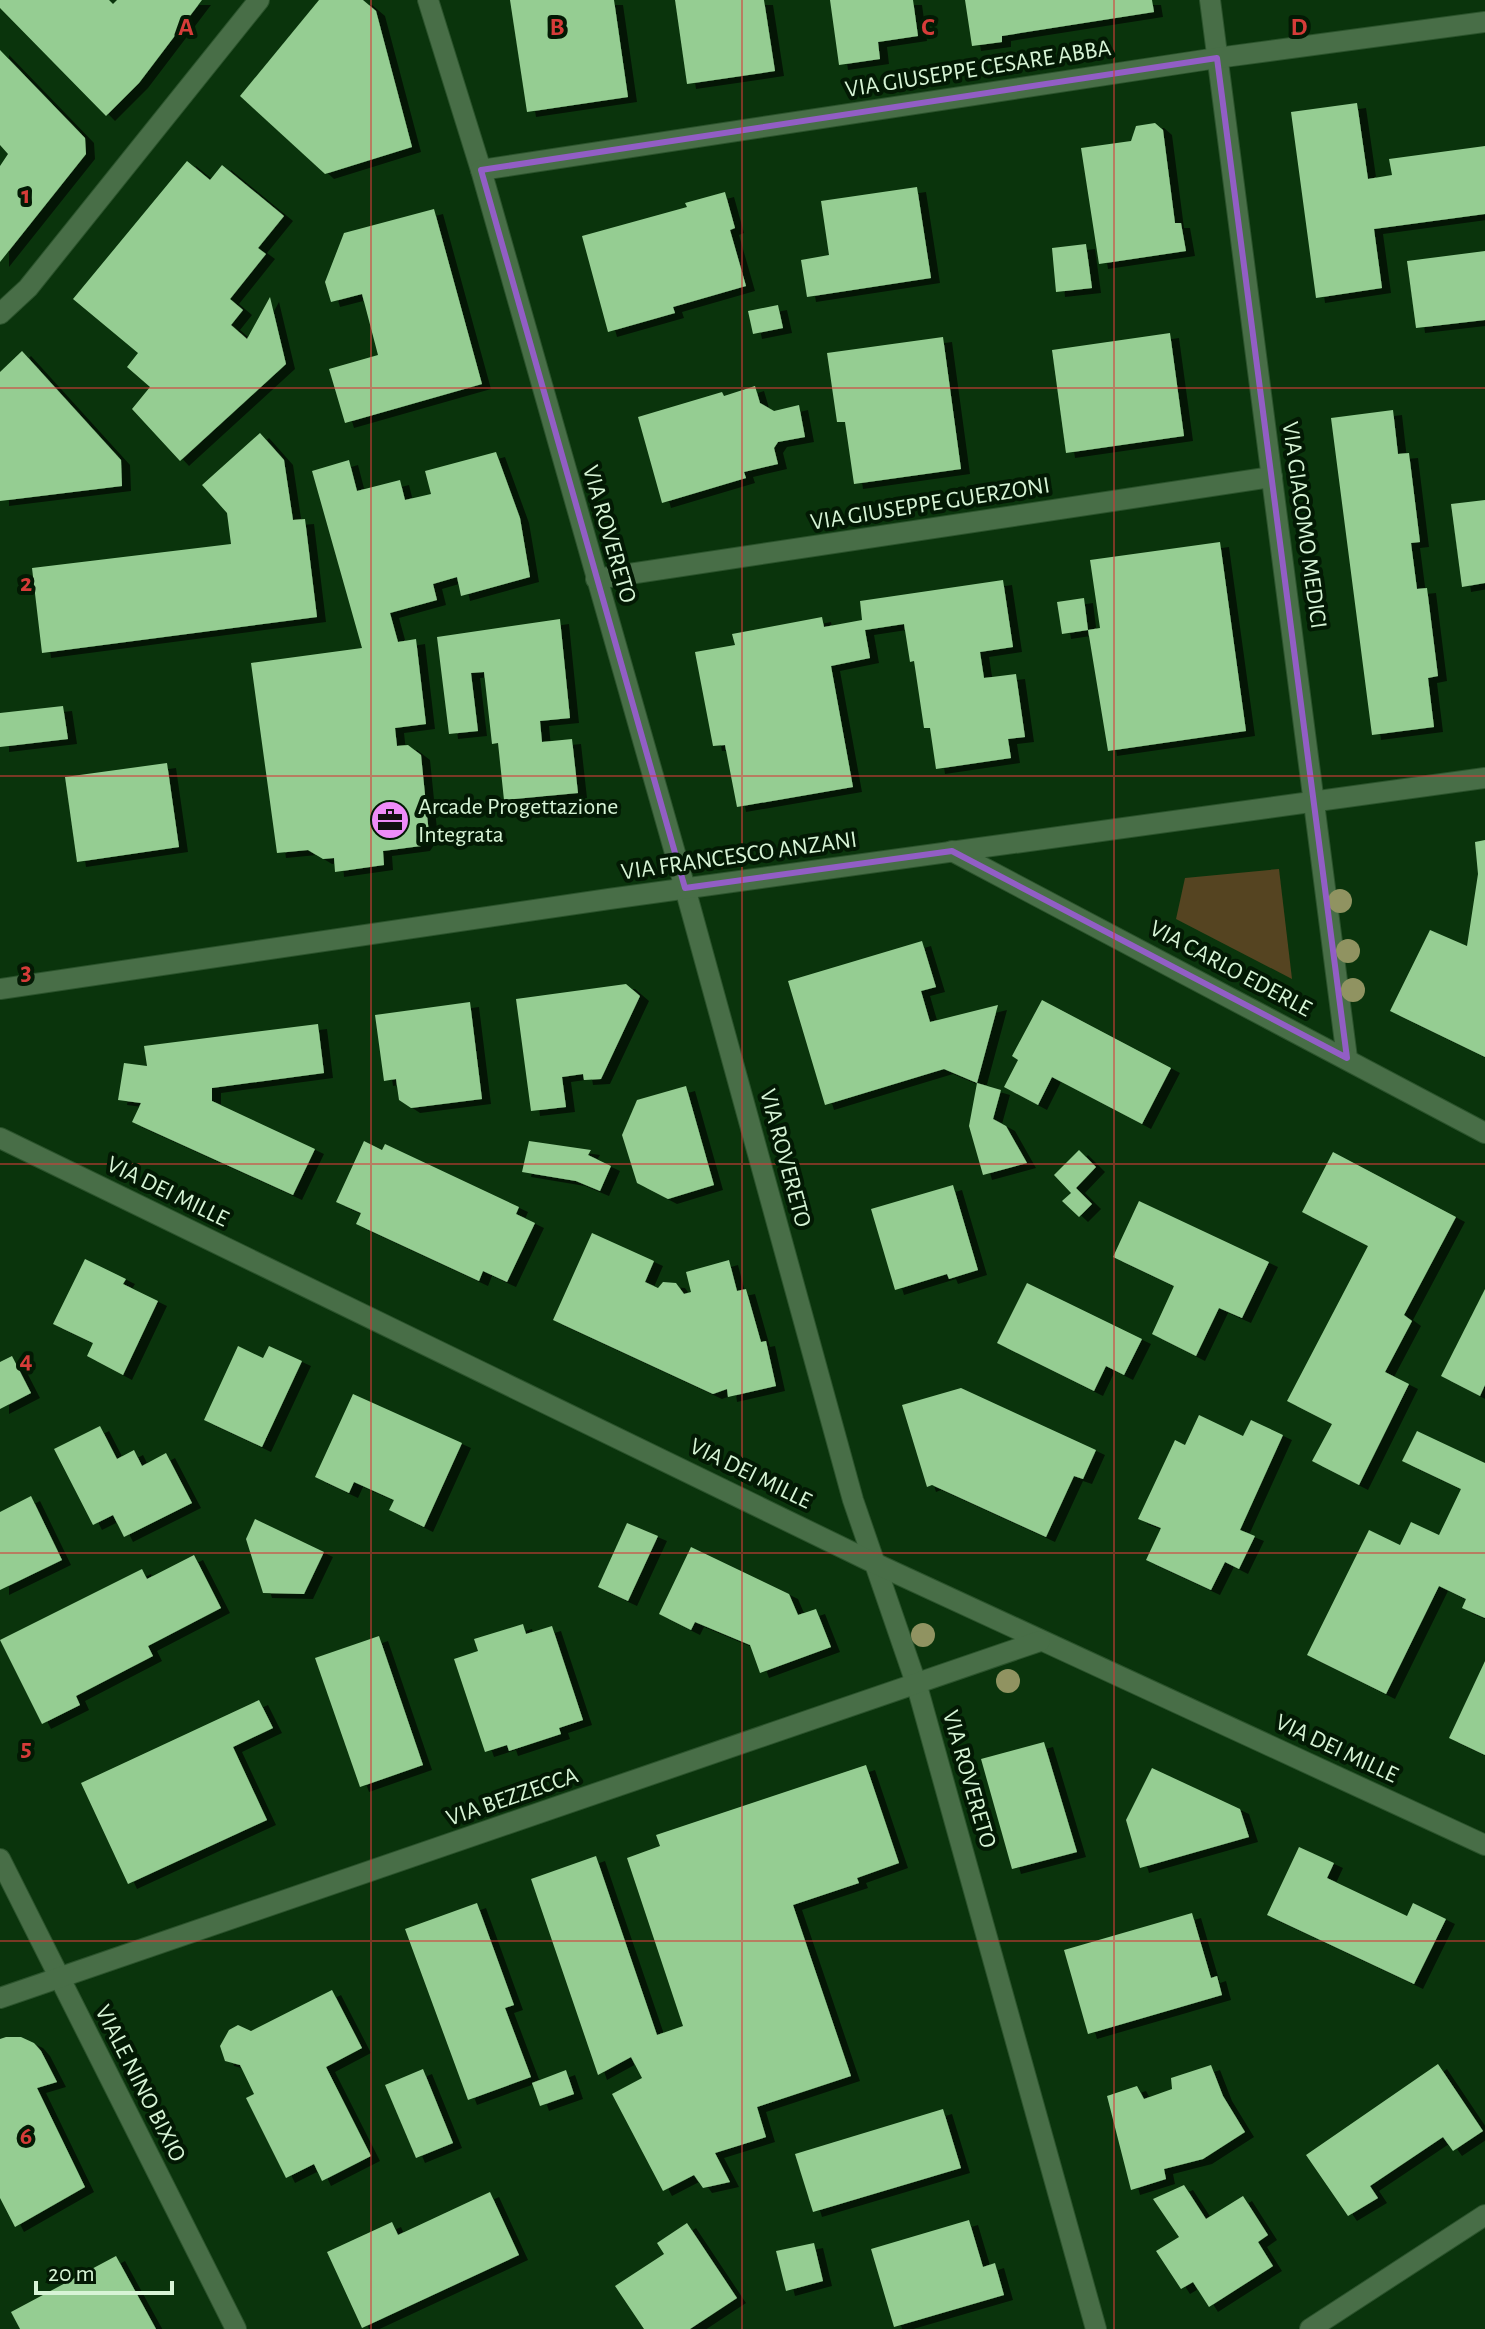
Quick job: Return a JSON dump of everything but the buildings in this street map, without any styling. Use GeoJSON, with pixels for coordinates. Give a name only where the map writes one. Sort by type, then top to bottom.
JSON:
{"type":"FeatureCollection","features":[{"type":"Feature","properties":{"kind":"street"},"geometry":{"type":"LineString","coordinates":[[0,314],[28,288],[259,0]]}},
{"type":"Feature","properties":{"kind":"street","name":"VIA ROVERETO"},"geometry":{"type":"LineString","coordinates":[[428,0],[481,170],[872,1562],[917,1686],[1096,2329]]}},
{"type":"Feature","properties":{"kind":"street","name":"VIA GIACOMO MEDICI"},"geometry":{"type":"LineString","coordinates":[[1210,0],[1347,1058]]}},
{"type":"Feature","properties":{"kind":"street","name":"VIA GIUSEPPE CESARE ABBA"},"geometry":{"type":"LineString","coordinates":[[481,170],[1217,58],[1485,22]]}},
{"type":"Feature","properties":{"kind":"street","name":"VIA GIUSEPPE GUERZONI"},"geometry":{"type":"LineString","coordinates":[[596,579],[1272,477]]}},
{"type":"Feature","properties":{"kind":"street","name":"VIA FRANCESCO ANZANI"},"geometry":{"type":"LineString","coordinates":[[0,989],[685,888],[1485,778]]}},
{"type":"Feature","properties":{"kind":"street","name":"VIA CARLO EDERLE"},"geometry":{"type":"LineString","coordinates":[[952,851],[1485,1133]]}},
{"type":"Feature","properties":{"kind":"street","name":"VIA DEI MILLE"},"geometry":{"type":"LineString","coordinates":[[0,1138],[872,1562],[1485,1845]]}},
{"type":"Feature","properties":{"kind":"street","name":"VIA BEZZECCA"},"geometry":{"type":"LineString","coordinates":[[0,1998],[917,1686],[1040,1641]]}},
{"type":"Feature","properties":{"kind":"street","name":"VIALE NINO BIXIO"},"geometry":{"type":"LineString","coordinates":[[0,1859],[236,2329]]}},
{"type":"Feature","properties":{"kind":"street"},"geometry":{"type":"LineString","coordinates":[[1310,2329],[1485,2215]]}},
{"type":"Feature","properties":{"kind":"highlighted area"},"geometry":{"type":"Polygon","coordinates":[[[1217,58],[1347,1058],[952,851],[685,888],[481,170],[1217,58]]]}},
{"type":"Feature","properties":{"kind":"shaded area"},"geometry":{"type":"Polygon","coordinates":[[[1279,869],[1292,979],[1176,919],[1185,878],[1279,869]]]}},
{"type":"Feature","properties":{"kind":"place","name":"Arcade Progettazione Integrata"},"geometry":{"type":"Point","coordinates":[390,820]}}]}
